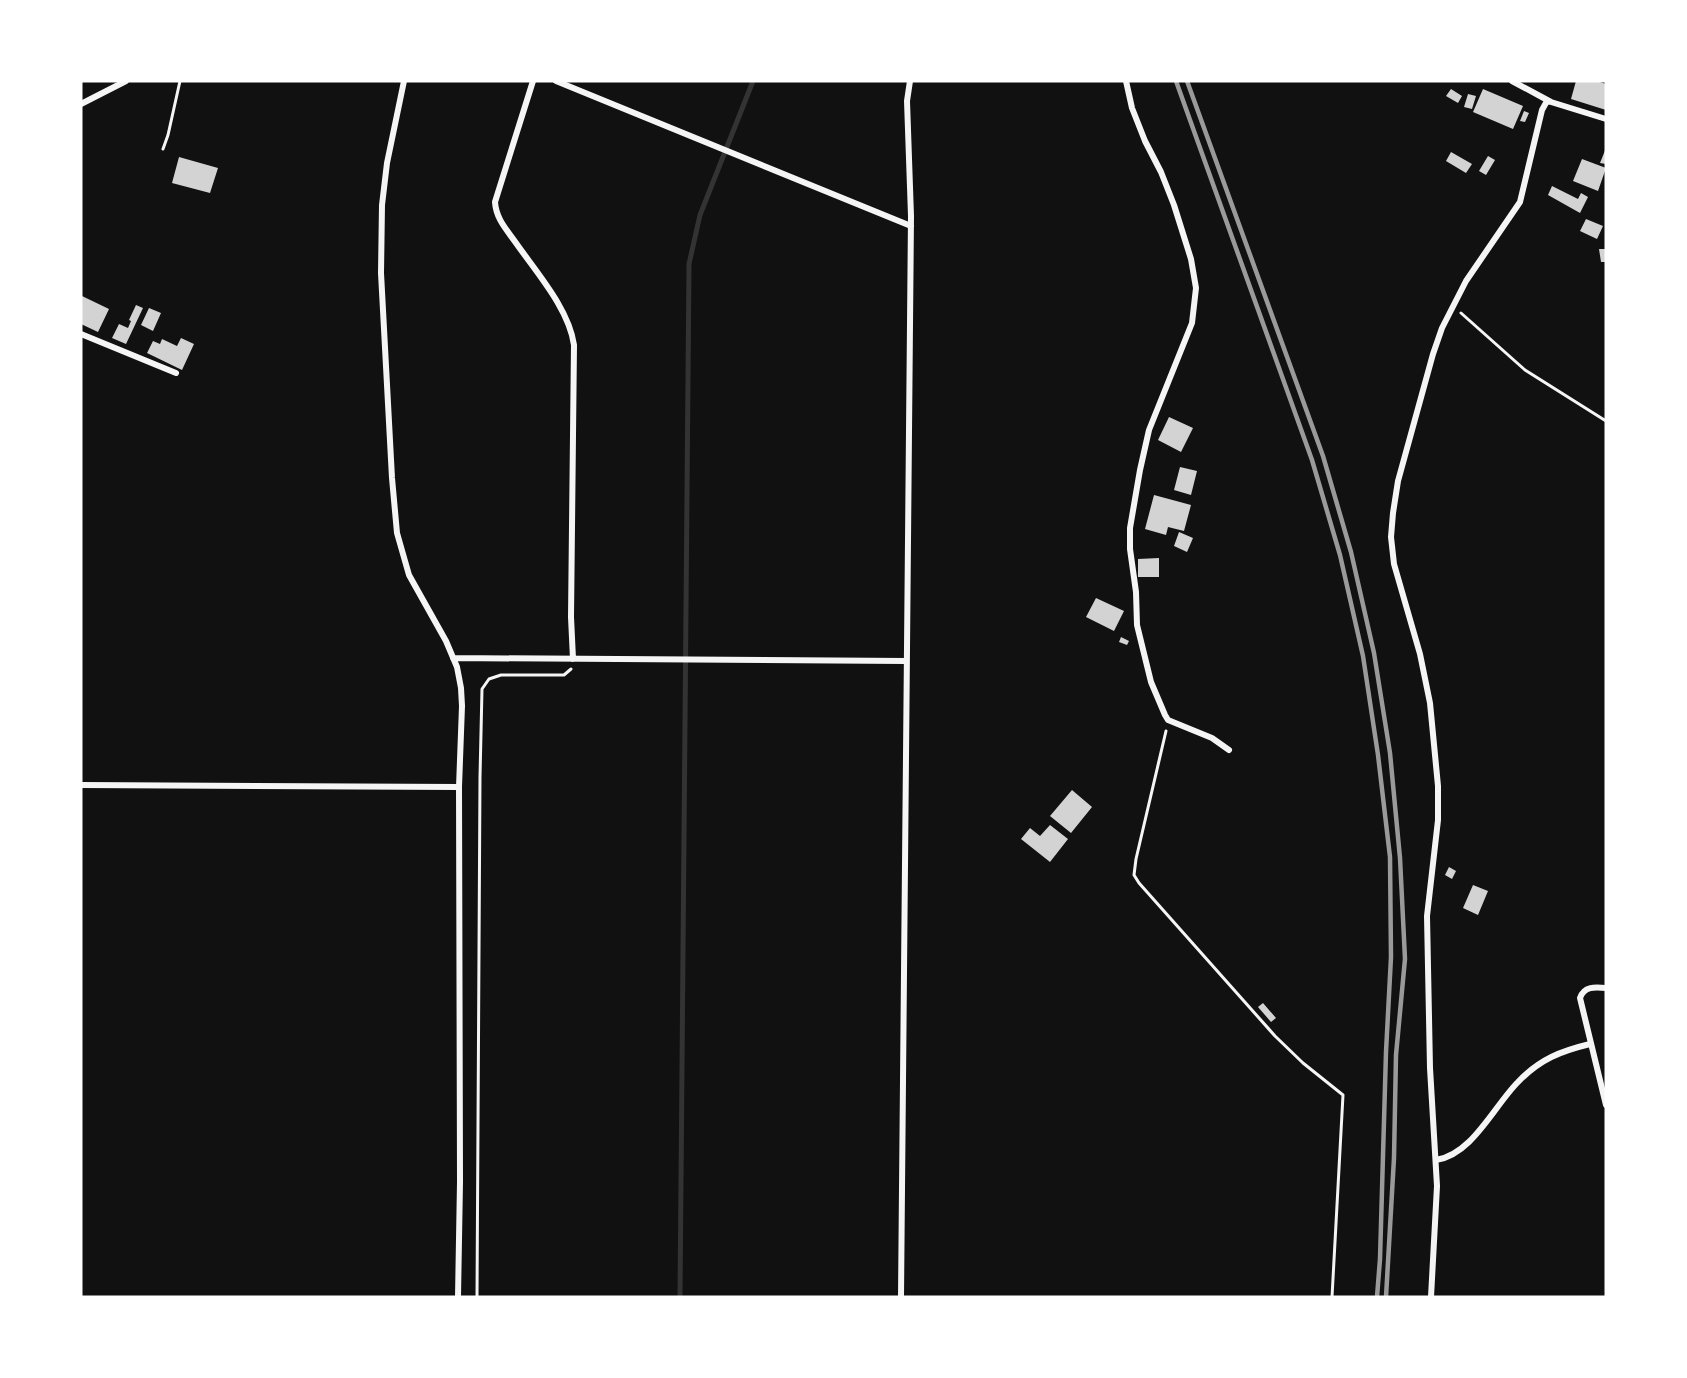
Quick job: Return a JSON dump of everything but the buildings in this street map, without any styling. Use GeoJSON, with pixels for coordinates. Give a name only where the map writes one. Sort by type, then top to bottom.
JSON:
{"type":"FeatureCollection","features":[{"type":"Feature","properties":{"kind":"street"},"geometry":{"type":"LineString","coordinates":[[81,104],[126,81]]}},
{"type":"Feature","properties":{"kind":"street"},"geometry":{"type":"LineString","coordinates":[[404,81],[387,163],[380,245],[397,533],[409,575],[453,658],[459,677],[462,706],[459,787],[458,1297]]}},
{"type":"Feature","properties":{"kind":"street"},"geometry":{"type":"LineString","coordinates":[[533,81],[495,202],[499,219],[568,320],[573,338],[574,470],[571,617],[573,658]]}},
{"type":"Feature","properties":{"kind":"street"},"geometry":{"type":"LineString","coordinates":[[556,81],[911,226]]}},
{"type":"Feature","properties":{"kind":"street"},"geometry":{"type":"LineString","coordinates":[[901,1297],[911,226],[908,101],[910,81]]}},
{"type":"Feature","properties":{"kind":"street"},"geometry":{"type":"LineString","coordinates":[[1126,81],[1132,108],[1174,205],[1191,259],[1196,288],[1191,323],[1149,430],[1137,481],[1130,528],[1137,625],[1151,682],[1168,720],[1212,738],[1229,750]]}},
{"type":"Feature","properties":{"kind":"street"},"geometry":{"type":"LineString","coordinates":[[1512,81],[1547,100],[1606,119]]}},
{"type":"Feature","properties":{"kind":"street"},"geometry":{"type":"LineString","coordinates":[[1431,1297],[1437,1186],[1430,1068],[1427,916],[1437,826],[1438,786],[1430,703],[1420,654],[1397,578],[1391,537],[1398,481],[1433,354],[1452,307],[1466,281],[1520,202],[1542,110],[1547,100]]}},
{"type":"Feature","properties":{"kind":"street"},"geometry":{"type":"LineString","coordinates":[[81,334],[176,374]]}},
{"type":"Feature","properties":{"kind":"street"},"geometry":{"type":"LineString","coordinates":[[453,658],[906,661]]}},
{"type":"Feature","properties":{"kind":"street"},"geometry":{"type":"LineString","coordinates":[[81,785],[459,787]]}},
{"type":"Feature","properties":{"kind":"street"},"geometry":{"type":"LineString","coordinates":[[1606,988],[1588,988],[1581,995],[1580,1004],[1606,1105]]}},
{"type":"Feature","properties":{"kind":"street"},"geometry":{"type":"LineString","coordinates":[[1436,1160],[1457,1154],[1479,1131],[1518,1081],[1540,1064],[1554,1054],[1590,1044]]}},
{"type":"Feature","properties":{"kind":"path"},"geometry":{"type":"LineString","coordinates":[[163,149],[180,81]]}},
{"type":"Feature","properties":{"kind":"path"},"geometry":{"type":"LineString","coordinates":[[1452,307],[1525,370],[1606,421]]}},
{"type":"Feature","properties":{"kind":"path"},"geometry":{"type":"LineString","coordinates":[[477,1297],[482,688],[489,679],[501,675],[564,675],[572,669],[573,658]]}},
{"type":"Feature","properties":{"kind":"path"},"geometry":{"type":"LineString","coordinates":[[1168,720],[1134,875],[1275,1036],[1303,1063],[1343,1095],[1332,1297]]}},
{"type":"Feature","properties":{"kind":"waterway"},"geometry":{"type":"LineString","coordinates":[[680,1297],[689,264],[700,215],[753,81]]}},
{"type":"Feature","properties":{"kind":"railway"},"geometry":{"type":"LineString","coordinates":[[1176,81],[1312,460],[1340,555],[1363,656],[1390,857],[1391,957],[1377,1297]]}},
{"type":"Feature","properties":{"kind":"railway"},"geometry":{"type":"LineString","coordinates":[[1187,81],[1323,456],[1351,552],[1374,653],[1390,753],[1400,858],[1405,959],[1396,1055],[1394,1158],[1386,1297]]}}]}
